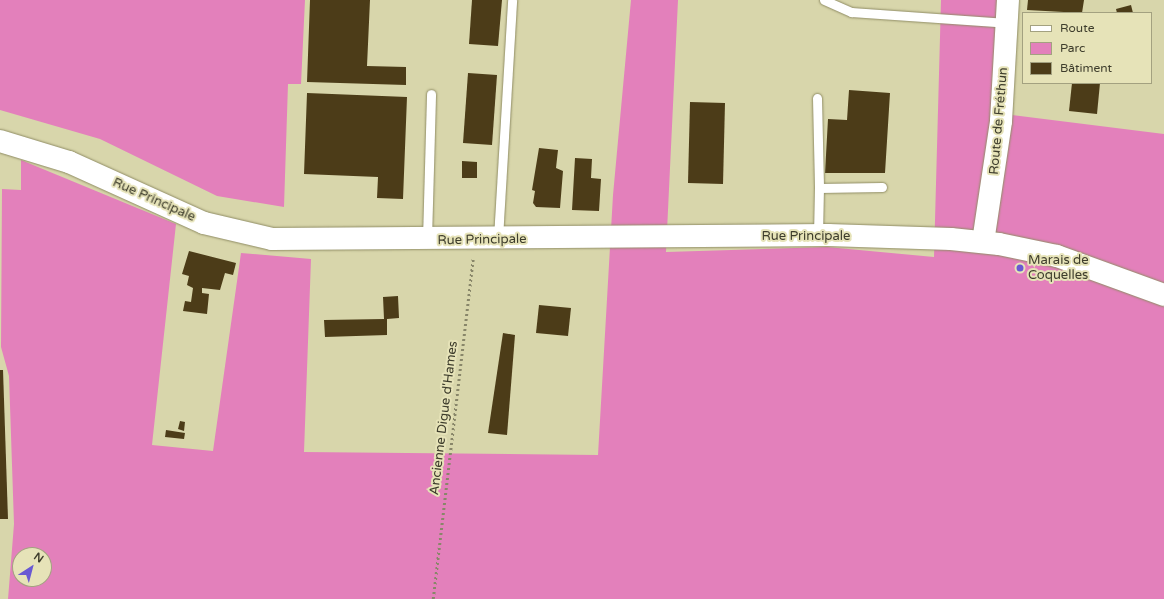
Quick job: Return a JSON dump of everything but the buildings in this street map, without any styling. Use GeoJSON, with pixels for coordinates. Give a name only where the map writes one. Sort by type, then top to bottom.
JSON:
{"type":"FeatureCollection","features":[{"type":"Feature","properties":{"kind":"street","name":"Route de Fréthun"},"geometry":{"type":"LineString","coordinates":[[983,242],[995,177],[1008,0]]}},
{"type":"Feature","properties":{"kind":"street","name":"Rue Principale"},"geometry":{"type":"LineString","coordinates":[[0,141],[69,162],[191,218],[234,232],[290,241],[498,240],[818,235],[983,242],[1057,256],[1164,295]]}},
{"type":"Feature","properties":{"kind":"lane"},"geometry":{"type":"LineString","coordinates":[[498,240],[512,0]]}},
{"type":"Feature","properties":{"kind":"lane"},"geometry":{"type":"LineString","coordinates":[[824,0],[851,12],[1007,23]]}},
{"type":"Feature","properties":{"kind":"lane"},"geometry":{"type":"LineString","coordinates":[[427,240],[431,94]]}},
{"type":"Feature","properties":{"kind":"lane"},"geometry":{"type":"LineString","coordinates":[[817,98],[819,188],[818,235]]}},
{"type":"Feature","properties":{"kind":"lane"},"geometry":{"type":"LineString","coordinates":[[819,188],[882,187]]}},
{"type":"Feature","properties":{"kind":"path","name":"Ancienne Digue d'Hames"},"geometry":{"type":"LineString","coordinates":[[433,599],[475,240]]}},
{"type":"Feature","properties":{"kind":"green space"},"geometry":{"type":"Polygon","coordinates":[[[0,0],[305,0],[301,84],[288,84],[284,207],[217,196],[100,139],[0,110],[0,0]]]}},
{"type":"Feature","properties":{"kind":"green space"},"geometry":{"type":"Polygon","coordinates":[[[631,0],[678,0],[666,252],[827,247],[934,257],[941,0],[999,0],[1012,115],[1164,134],[1164,599],[8,599],[12,549],[12,587],[52,587],[52,547],[12,547],[14,524],[9,376],[1,347],[2,189],[21,190],[21,160],[176,224],[152,445],[213,451],[241,253],[311,259],[304,452],[598,455],[613,195],[631,0]]]}},
{"type":"Feature","properties":{"kind":"place","name":"Marais de Coquelles"},"geometry":{"type":"Point","coordinates":[1020,268]}}]}
